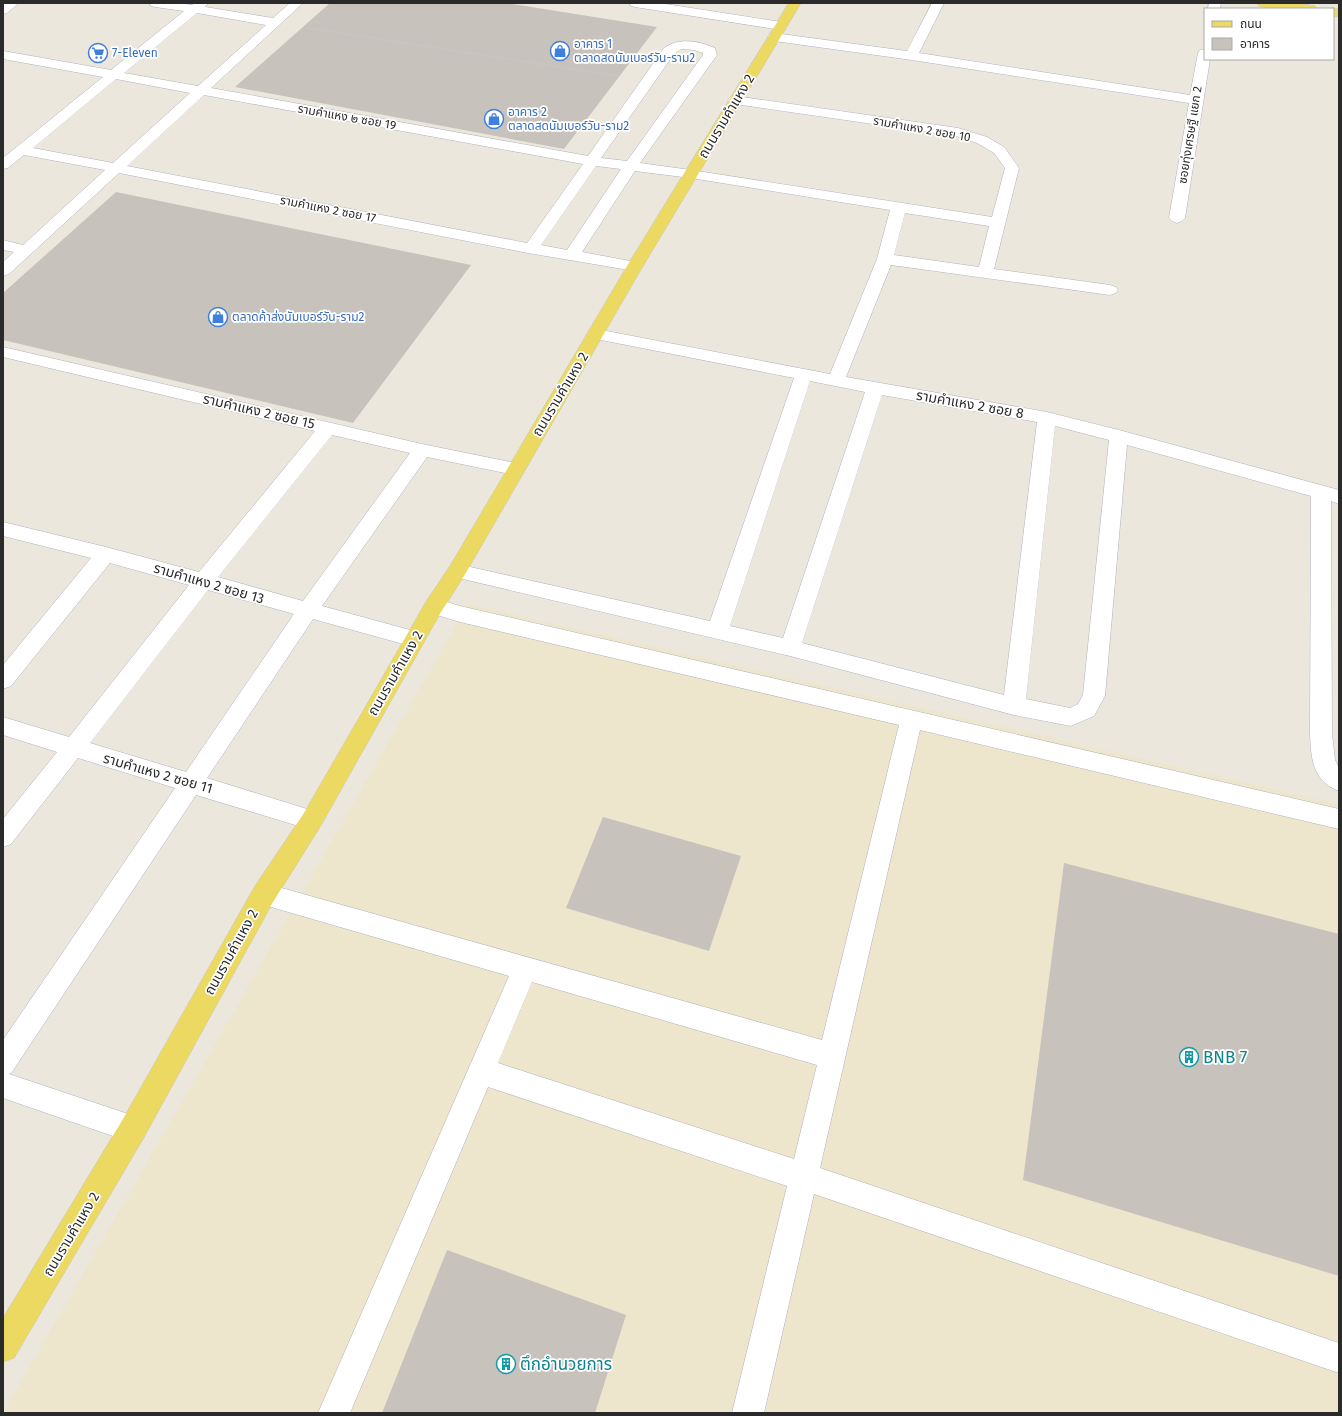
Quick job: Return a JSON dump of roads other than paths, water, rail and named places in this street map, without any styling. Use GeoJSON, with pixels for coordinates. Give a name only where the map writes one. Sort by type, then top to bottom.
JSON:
{"type":"FeatureCollection","features":[{"type":"Feature","properties":{"kind":"main road","name":"ถนนรามคำแหง 2"},"geometry":{"type":"LineString","coordinates":[[3,1347],[133,1129],[264,894],[312,820],[414,639],[457,571],[515,469],[635,266],[795,3]]}},
{"type":"Feature","properties":{"kind":"main road"},"geometry":{"type":"LineString","coordinates":[[1263,3],[1303,8]]}},
{"type":"Feature","properties":{"kind":"street"},"geometry":{"type":"LineString","coordinates":[[3,10],[13,3]]}},
{"type":"Feature","properties":{"kind":"street"},"geometry":{"type":"LineString","coordinates":[[155,3],[198,6],[274,22]]}},
{"type":"Feature","properties":{"kind":"street"},"geometry":{"type":"LineString","coordinates":[[3,271],[296,3]]}},
{"type":"Feature","properties":{"kind":"street"},"geometry":{"type":"LineString","coordinates":[[635,3],[782,26]]}},
{"type":"Feature","properties":{"kind":"street"},"geometry":{"type":"LineString","coordinates":[[912,56],[914,48],[938,3]]}},
{"type":"Feature","properties":{"kind":"street"},"geometry":{"type":"LineString","coordinates":[[3,165],[198,6]]}},
{"type":"Feature","properties":{"kind":"street"},"geometry":{"type":"LineString","coordinates":[[774,37],[912,56],[1196,100]]}},
{"type":"Feature","properties":{"kind":"street"},"geometry":{"type":"LineString","coordinates":[[531,248],[591,161],[674,47],[681,45],[710,51],[710,55],[630,167],[572,255]]}},
{"type":"Feature","properties":{"kind":"street","name":"รามคำแหง ๒ ซอย 19"},"geometry":{"type":"LineString","coordinates":[[3,55],[112,76],[591,161],[691,174],[998,223]]}},
{"type":"Feature","properties":{"kind":"street","name":"ซอยทุ่งเศรษฐี แยก 2"},"geometry":{"type":"LineString","coordinates":[[1177,218],[1204,58]]}},
{"type":"Feature","properties":{"kind":"street","name":"รามคำแหง 2 ซอย 10"},"geometry":{"type":"LineString","coordinates":[[735,100],[958,132],[982,140],[999,150],[1012,168],[985,273]]}},
{"type":"Feature","properties":{"kind":"street","name":"รามคำแหง 2 ซอย 17"},"geometry":{"type":"LineString","coordinates":[[22,150],[531,248],[635,266]]}},
{"type":"Feature","properties":{"kind":"street"},"geometry":{"type":"LineString","coordinates":[[836,380],[885,259],[899,208]]}},
{"type":"Feature","properties":{"kind":"street"},"geometry":{"type":"LineString","coordinates":[[3,245],[26,250]]}},
{"type":"Feature","properties":{"kind":"street"},"geometry":{"type":"LineString","coordinates":[[885,259],[1110,290]]}},
{"type":"Feature","properties":{"kind":"street","name":"รามคำแหง 2 ซอย 8"},"geometry":{"type":"LineString","coordinates":[[596,334],[875,388],[1046,418],[1119,436],[1330,494]]}},
{"type":"Feature","properties":{"kind":"street","name":"รามคำแหง 2 ซอย 15"},"geometry":{"type":"LineString","coordinates":[[3,352],[422,450],[515,469]]}},
{"type":"Feature","properties":{"kind":"street"},"geometry":{"type":"LineString","coordinates":[[716,632],[804,374]]}},
{"type":"Feature","properties":{"kind":"street"},"geometry":{"type":"LineString","coordinates":[[790,648],[875,388]]}},
{"type":"Feature","properties":{"kind":"street"},"geometry":{"type":"LineString","coordinates":[[1014,706],[1046,418]]}},
{"type":"Feature","properties":{"kind":"street"},"geometry":{"type":"LineString","coordinates":[[3,837],[203,582],[328,427]]}},
{"type":"Feature","properties":{"kind":"street"},"geometry":{"type":"LineString","coordinates":[[457,571],[790,648],[1014,706],[1071,717],[1086,710],[1094,696],[1119,436]]}},
{"type":"Feature","properties":{"kind":"street"},"geometry":{"type":"LineString","coordinates":[[3,1063],[307,611],[422,450]]}},
{"type":"Feature","properties":{"kind":"street"},"geometry":{"type":"LineString","coordinates":[[1330,494],[1322,740],[1323,759],[1331,777],[1339,781]]}},
{"type":"Feature","properties":{"kind":"street","name":"รามคำแหง 2 ซอย 13"},"geometry":{"type":"LineString","coordinates":[[4,531],[106,554],[307,611],[414,639]]}},
{"type":"Feature","properties":{"kind":"street"},"geometry":{"type":"LineString","coordinates":[[3,680],[106,554]]}},
{"type":"Feature","properties":{"kind":"street"},"geometry":{"type":"LineString","coordinates":[[434,606],[460,614],[1339,820]]}},
{"type":"Feature","properties":{"kind":"street"},"geometry":{"type":"LineString","coordinates":[[748,1413],[911,720]]}},
{"type":"Feature","properties":{"kind":"street","name":"รามคำแหง 2 ซอย 11"},"geometry":{"type":"LineString","coordinates":[[3,726],[312,820]]}},
{"type":"Feature","properties":{"kind":"street"},"geometry":{"type":"LineString","coordinates":[[264,894],[832,1056]]}},
{"type":"Feature","properties":{"kind":"street"},"geometry":{"type":"LineString","coordinates":[[334,1413],[525,968]]}},
{"type":"Feature","properties":{"kind":"street"},"geometry":{"type":"LineString","coordinates":[[481,1071],[804,1177],[1339,1358]]}},
{"type":"Feature","properties":{"kind":"street"},"geometry":{"type":"LineString","coordinates":[[3,1085],[133,1129]]}},
{"type":"Feature","properties":{"kind":"place","name":"อาคาร 1 ตลาดสดนัมเบอร์วัน-ราม2"},"geometry":{"type":"Point","coordinates":[560,51]}},
{"type":"Feature","properties":{"kind":"place","name":"7-Eleven"},"geometry":{"type":"Point","coordinates":[98,53]}},
{"type":"Feature","properties":{"kind":"place","name":"อาคาร 2 ตลาดสดนัมเบอร์วัน-ราม2"},"geometry":{"type":"Point","coordinates":[494,119]}},
{"type":"Feature","properties":{"kind":"place","name":"ตลาดค้าส่งนัมเบอร์วัน-ราม2"},"geometry":{"type":"Point","coordinates":[218,317]}},
{"type":"Feature","properties":{"kind":"place","name":"BNB 7"},"geometry":{"type":"Point","coordinates":[1189,1057]}},
{"type":"Feature","properties":{"kind":"place","name":"ตึกอำนวยการ"},"geometry":{"type":"Point","coordinates":[506,1364]}}]}
